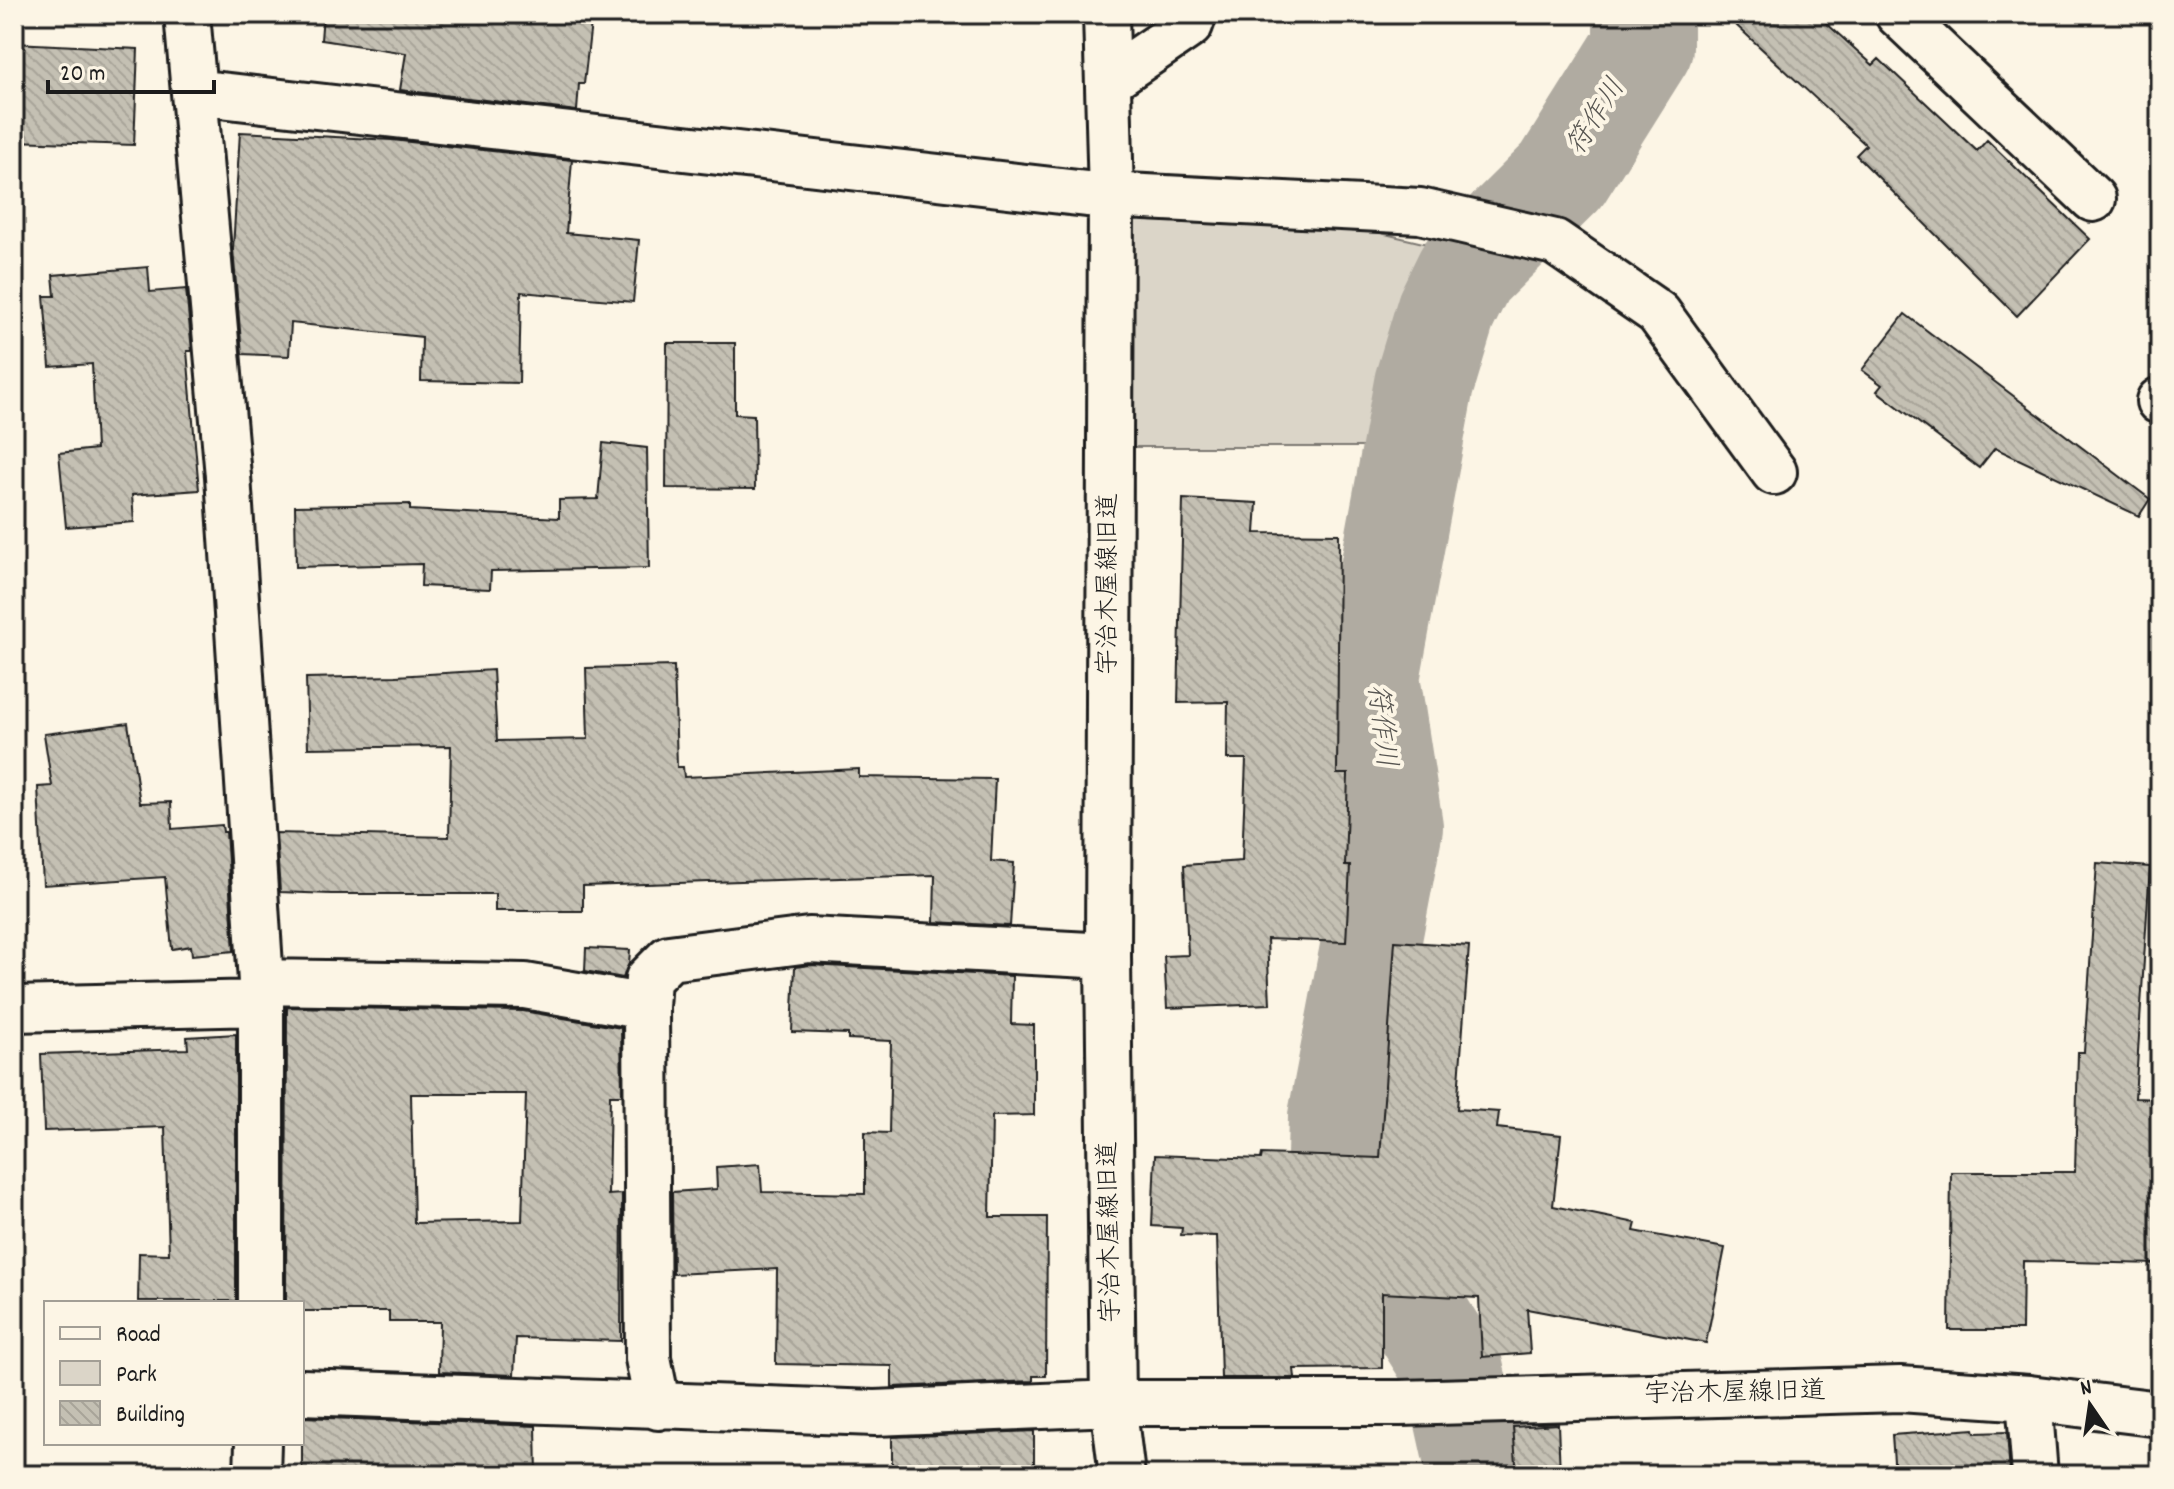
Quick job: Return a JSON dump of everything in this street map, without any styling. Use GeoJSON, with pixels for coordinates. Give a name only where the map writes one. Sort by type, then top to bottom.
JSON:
{"type":"FeatureCollection","features":[{"type":"Feature","properties":{"kind":"street"},"geometry":{"type":"LineString","coordinates":[[187,14],[228,476],[261,992],[261,1301]]}},
{"type":"Feature","properties":{"kind":"street","name":"宇治木屋線旧道"},"geometry":{"type":"LineString","coordinates":[[1106,14],[1111,196],[1108,956],[1113,1403],[1400,1403],[1900,1389],[2029,1398],[2160,1414]]}},
{"type":"Feature","properties":{"kind":"street"},"geometry":{"type":"LineString","coordinates":[[1108,81],[1190,25],[1194,14]]}},
{"type":"Feature","properties":{"kind":"street"},"geometry":{"type":"LineString","coordinates":[[1898,14],[2093,199]]}},
{"type":"Feature","properties":{"kind":"street"},"geometry":{"type":"LineString","coordinates":[[194,92],[1111,196],[1420,211],[1555,242],[1658,313],[1774,472]]}},
{"type":"Feature","properties":{"kind":"street"},"geometry":{"type":"LineString","coordinates":[[658,1407],[648,1358],[648,979],[669,958],[809,940],[1108,956]]}},
{"type":"Feature","properties":{"kind":"street"},"geometry":{"type":"LineString","coordinates":[[14,1009],[261,992],[525,986],[646,1007]]}},
{"type":"Feature","properties":{"kind":"street"},"geometry":{"type":"LineString","coordinates":[[304,1392],[875,1413],[1113,1403],[1122,1475]]}},
{"type":"Feature","properties":{"kind":"street"},"geometry":{"type":"LineString","coordinates":[[2029,1398],[2035,1475]]}},
{"type":"Feature","properties":{"kind":"street"},"geometry":{"type":"LineString","coordinates":[[257,1475],[258,1445]]}},
{"type":"Feature","properties":{"kind":"green space"},"geometry":{"type":"Polygon","coordinates":[[[1121,200],[1254,203],[1457,251],[1402,447],[1130,447],[1121,200]]]}},
{"type":"Feature","properties":{"kind":"building"},"geometry":{"type":"Polygon","coordinates":[[[323,14],[592,14],[584,84],[579,84],[577,111],[400,90],[406,53],[321,40],[323,14]]]}},
{"type":"Feature","properties":{"kind":"building"},"geometry":{"type":"Polygon","coordinates":[[[1724,14],[1816,14],[1873,65],[1879,59],[1977,151],[1987,140],[2090,239],[2017,316],[1856,155],[1866,145],[1724,14]]]}},
{"type":"Feature","properties":{"kind":"building"},"geometry":{"type":"Polygon","coordinates":[[[14,43],[138,49],[134,145],[14,141],[14,43]]]}},
{"type":"Feature","properties":{"kind":"building"},"geometry":{"type":"Polygon","coordinates":[[[240,132],[392,140],[572,160],[566,233],[639,240],[633,302],[521,292],[519,383],[421,381],[422,337],[291,323],[289,356],[242,354],[233,249],[240,132]]]}},
{"type":"Feature","properties":{"kind":"building"},"geometry":{"type":"Polygon","coordinates":[[[148,267],[150,292],[186,289],[192,351],[187,351],[199,490],[132,495],[134,522],[66,527],[59,453],[96,449],[92,364],[50,367],[44,296],[55,296],[53,275],[148,267]]]}},
{"type":"Feature","properties":{"kind":"building"},"geometry":{"type":"Polygon","coordinates":[[[1905,314],[2150,499],[2139,516],[1995,448],[1979,468],[1877,391],[1882,385],[1862,370],[1905,314]]]}},
{"type":"Feature","properties":{"kind":"building"},"geometry":{"type":"Polygon","coordinates":[[[667,343],[735,343],[735,414],[754,415],[755,489],[666,488],[667,343]]]}},
{"type":"Feature","properties":{"kind":"building"},"geometry":{"type":"Polygon","coordinates":[[[603,443],[647,448],[649,568],[491,571],[490,589],[421,586],[422,564],[296,567],[295,506],[410,504],[410,510],[559,518],[559,500],[598,499],[603,443]]]}},
{"type":"Feature","properties":{"kind":"building"},"geometry":{"type":"Polygon","coordinates":[[[1183,499],[1257,503],[1255,533],[1339,534],[1337,774],[1348,774],[1345,866],[1350,866],[1346,942],[1267,939],[1270,1004],[1167,1008],[1164,956],[1188,955],[1184,865],[1242,861],[1246,759],[1227,759],[1228,702],[1178,703],[1183,499]]]}},
{"type":"Feature","properties":{"kind":"building"},"geometry":{"type":"Polygon","coordinates":[[[674,666],[677,767],[683,767],[684,777],[859,769],[859,777],[995,779],[991,861],[1014,863],[1010,926],[934,922],[935,875],[583,886],[583,911],[495,911],[495,894],[280,892],[276,833],[449,837],[451,746],[308,748],[306,678],[493,670],[497,741],[588,739],[586,668],[674,666]]]}},
{"type":"Feature","properties":{"kind":"building"},"geometry":{"type":"Polygon","coordinates":[[[128,723],[140,803],[171,802],[172,829],[222,825],[223,832],[226,832],[234,951],[192,955],[191,946],[172,949],[165,877],[43,885],[38,787],[52,786],[44,734],[128,723]]]}},
{"type":"Feature","properties":{"kind":"building"},"geometry":{"type":"Polygon","coordinates":[[[2097,863],[2150,867],[2135,1098],[2160,1099],[2160,1264],[2023,1261],[2022,1330],[1949,1330],[1951,1172],[2075,1172],[2078,1052],[2084,1052],[2097,863]]]}},
{"type":"Feature","properties":{"kind":"building"},"geometry":{"type":"Polygon","coordinates":[[[1395,941],[1469,946],[1457,1109],[1499,1112],[1497,1128],[1561,1135],[1553,1206],[1636,1223],[1634,1231],[1725,1248],[1706,1343],[1527,1309],[1530,1353],[1482,1357],[1479,1298],[1382,1293],[1382,1368],[1294,1369],[1295,1378],[1221,1378],[1217,1236],[1181,1235],[1182,1228],[1152,1226],[1155,1155],[1261,1159],[1262,1154],[1380,1158],[1395,941]]]}},
{"type":"Feature","properties":{"kind":"building"},"geometry":{"type":"Polygon","coordinates":[[[586,948],[630,950],[629,964],[623,978],[585,971],[586,948]]]}},
{"type":"Feature","properties":{"kind":"building"},"geometry":{"type":"Polygon","coordinates":[[[810,965],[1012,976],[1011,1024],[1034,1025],[1034,1115],[992,1116],[990,1217],[1047,1217],[1046,1376],[1033,1376],[1033,1381],[892,1387],[892,1366],[776,1364],[777,1269],[673,1274],[672,1192],[717,1189],[716,1167],[760,1164],[762,1192],[865,1194],[865,1132],[889,1133],[891,1041],[848,1039],[848,1034],[792,1032],[795,967],[810,965]]]}},
{"type":"Feature","properties":{"kind":"building"},"geometry":{"type":"Polygon","coordinates":[[[287,1007],[523,1011],[621,1028],[622,1095],[610,1095],[608,1195],[622,1194],[621,1341],[516,1338],[514,1375],[439,1372],[440,1322],[389,1322],[389,1311],[304,1311],[304,1301],[286,1301],[287,1007]],[[411,1094],[414,1223],[522,1221],[526,1094],[411,1094]]]}},
{"type":"Feature","properties":{"kind":"building"},"geometry":{"type":"Polygon","coordinates":[[[236,1034],[236,1301],[138,1301],[139,1253],[169,1254],[165,1127],[44,1131],[41,1054],[188,1049],[187,1037],[236,1034]]]}},
{"type":"Feature","properties":{"kind":"building"},"geometry":{"type":"Polygon","coordinates":[[[304,1417],[536,1426],[537,1475],[302,1475],[304,1417]]]}},
{"type":"Feature","properties":{"kind":"building"},"geometry":{"type":"Polygon","coordinates":[[[1558,1424],[1560,1475],[1517,1475],[1513,1427],[1558,1424]]]}},
{"type":"Feature","properties":{"kind":"building"},"geometry":{"type":"Polygon","coordinates":[[[1974,1429],[1975,1433],[2007,1432],[2010,1475],[1895,1475],[1892,1435],[1974,1429]]]}},
{"type":"Feature","properties":{"kind":"building"},"geometry":{"type":"Polygon","coordinates":[[[1034,1431],[1034,1475],[892,1475],[892,1437],[1034,1431]]]}},
{"type":"Feature","properties":{"kind":"waterway","name":"符作川"},"geometry":{"type":"LineString","coordinates":[[1477,1475],[1454,1371],[1352,1209],[1337,1156],[1338,1117],[1393,827],[1370,678],[1424,384],[1446,311],[1465,272],[1562,176],[1643,47],[1643,14]]}}]}
